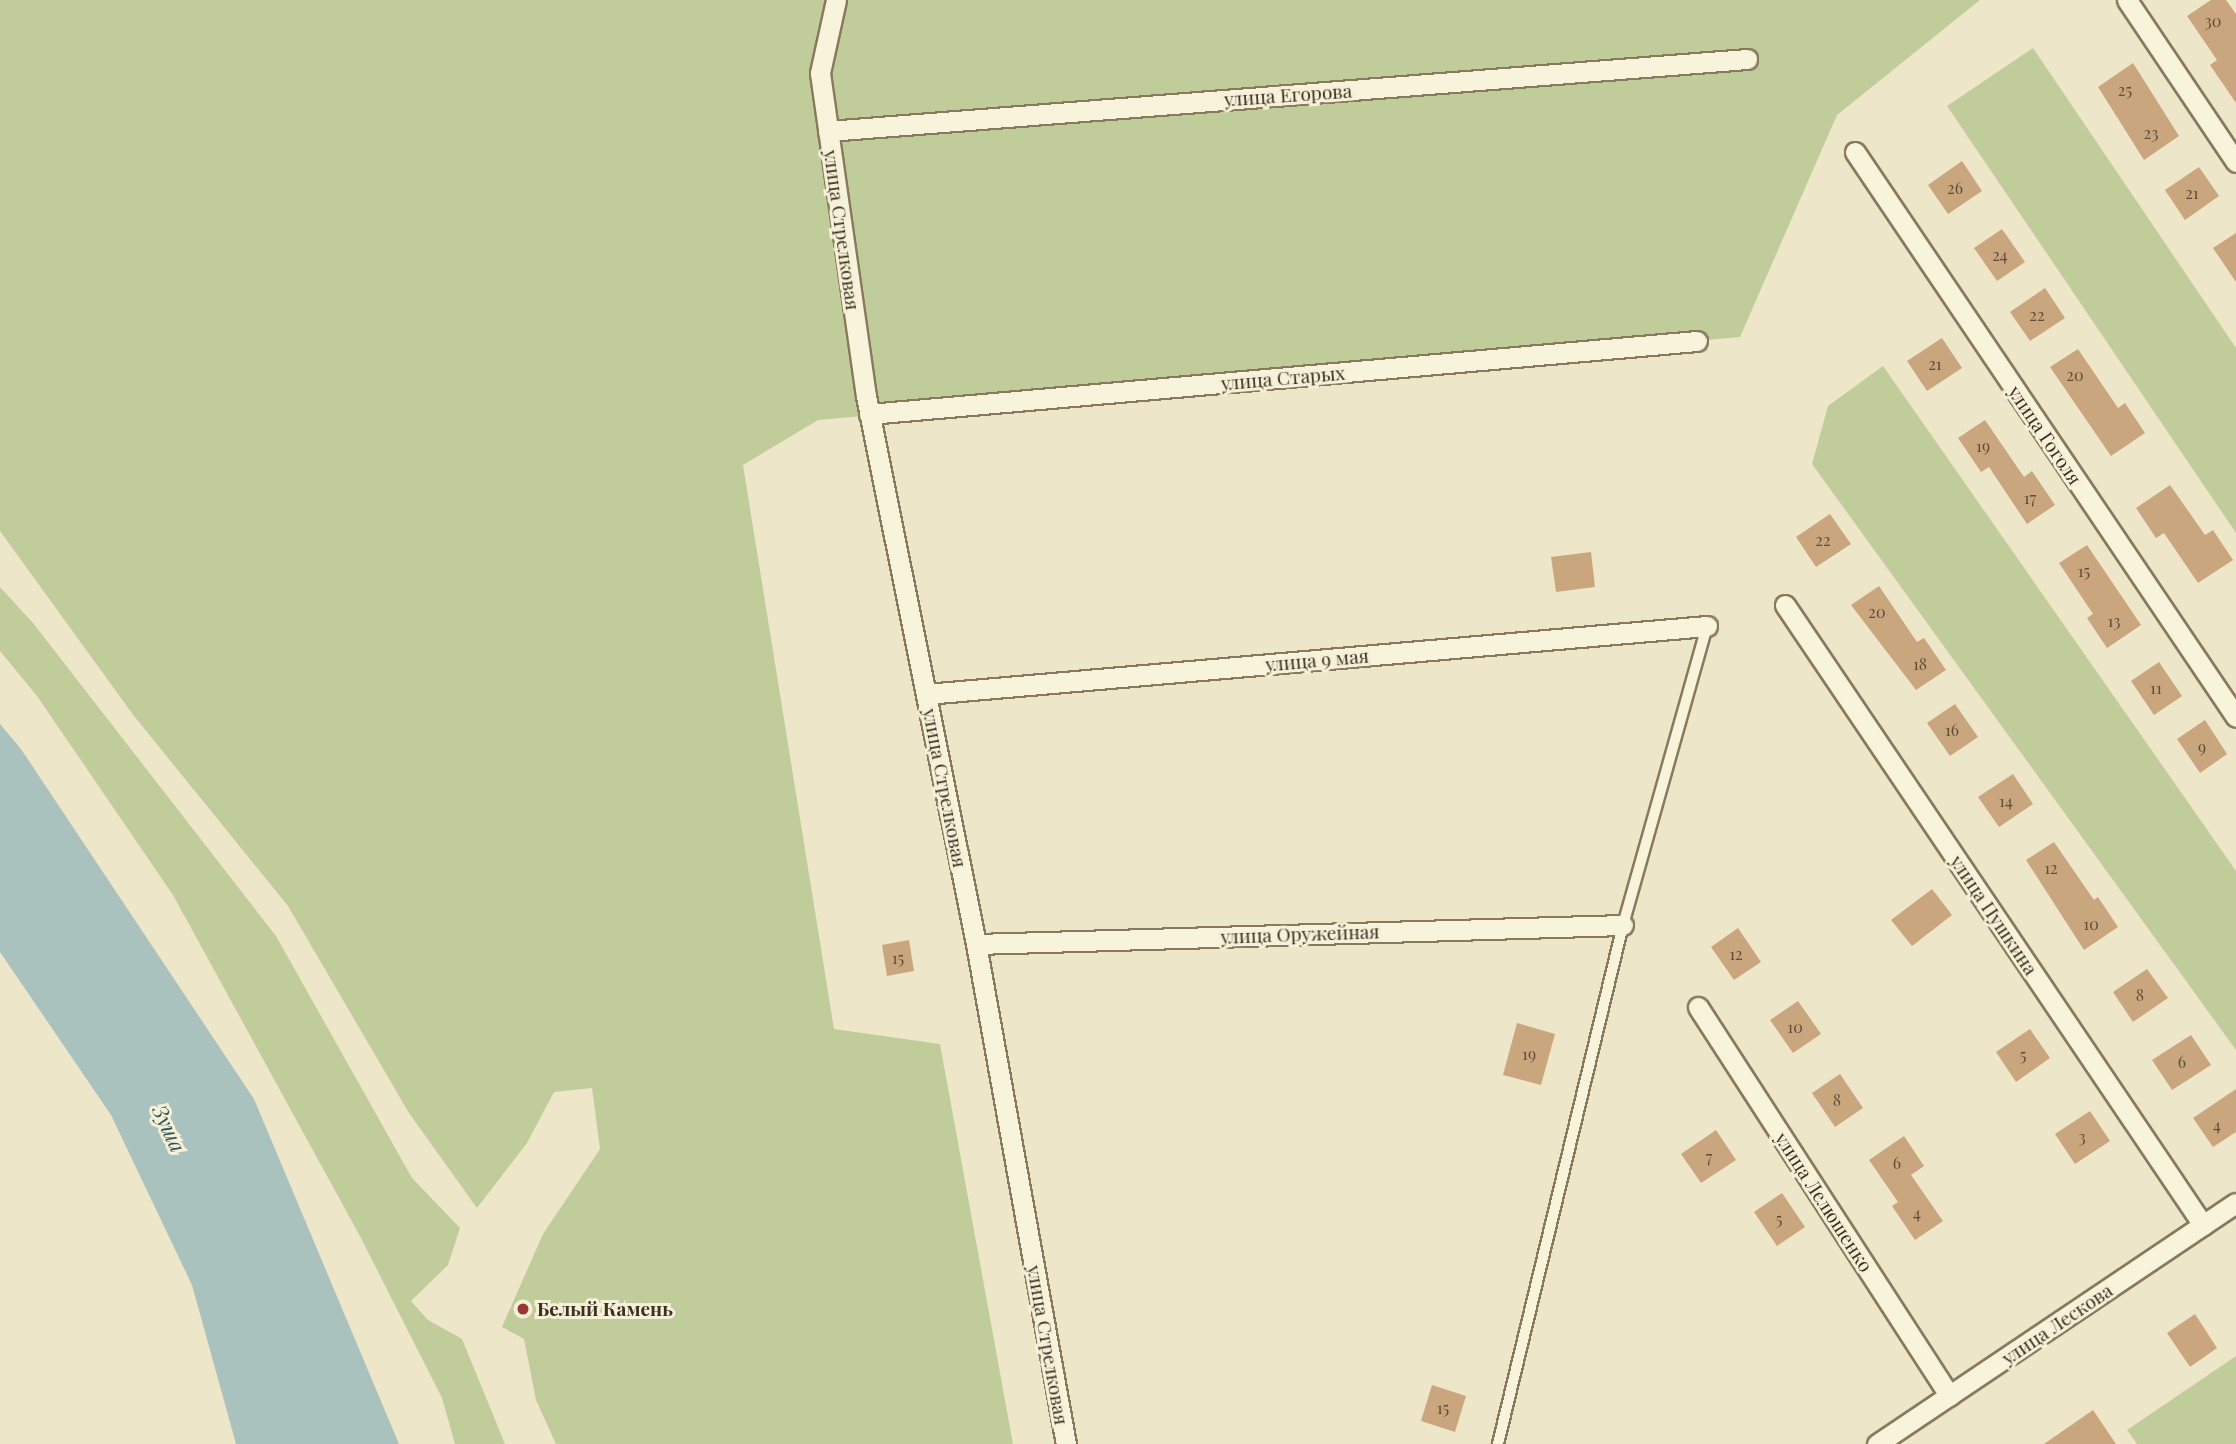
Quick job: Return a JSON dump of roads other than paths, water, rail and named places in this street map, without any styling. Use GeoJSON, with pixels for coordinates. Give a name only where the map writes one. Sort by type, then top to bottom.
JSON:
{"type":"FeatureCollection","features":[{"type":"Feature","properties":{"kind":"street","name":"улица Стрелковая"},"geometry":{"type":"LineString","coordinates":[[836,0],[820,73],[869,414],[976,944],[1066,1444]]}},
{"type":"Feature","properties":{"kind":"street"},"geometry":{"type":"LineString","coordinates":[[2127,0],[2236,162]]}},
{"type":"Feature","properties":{"kind":"street","name":"улица Егорова"},"geometry":{"type":"LineString","coordinates":[[828,131],[1748,59]]}},
{"type":"Feature","properties":{"kind":"street","name":"улица Гоголя"},"geometry":{"type":"LineString","coordinates":[[1855,152],[2236,717]]}},
{"type":"Feature","properties":{"kind":"street","name":"улица Старых"},"geometry":{"type":"LineString","coordinates":[[869,414],[1697,341]]}},
{"type":"Feature","properties":{"kind":"street","name":"улица Пушкина"},"geometry":{"type":"LineString","coordinates":[[1785,605],[2203,1225]]}},
{"type":"Feature","properties":{"kind":"street","name":"улица 9 мая"},"geometry":{"type":"LineString","coordinates":[[926,694],[1707,626]]}},
{"type":"Feature","properties":{"kind":"street","name":"улица Оружейная"},"geometry":{"type":"LineString","coordinates":[[976,944],[1623,925]]}},
{"type":"Feature","properties":{"kind":"street","name":"улица Лелюшенко"},"geometry":{"type":"LineString","coordinates":[[1698,1007],[1950,1396]]}},
{"type":"Feature","properties":{"kind":"street","name":"улица Лескова"},"geometry":{"type":"LineString","coordinates":[[1877,1444],[2236,1203]]}},
{"type":"Feature","properties":{"kind":"lane"},"geometry":{"type":"LineString","coordinates":[[1498,1444],[1623,925],[1707,626]]}},
{"type":"Feature","properties":{"kind":"water","name":"Зуша"},"geometry":{"type":"Polygon","coordinates":[[[0,724],[21,749],[254,1099],[399,1444],[236,1444],[192,1285],[111,1115],[0,952],[0,724]]]}},
{"type":"Feature","properties":{"kind":"place","name":"Белый Камень"},"geometry":{"type":"Point","coordinates":[523,1309]}}]}
